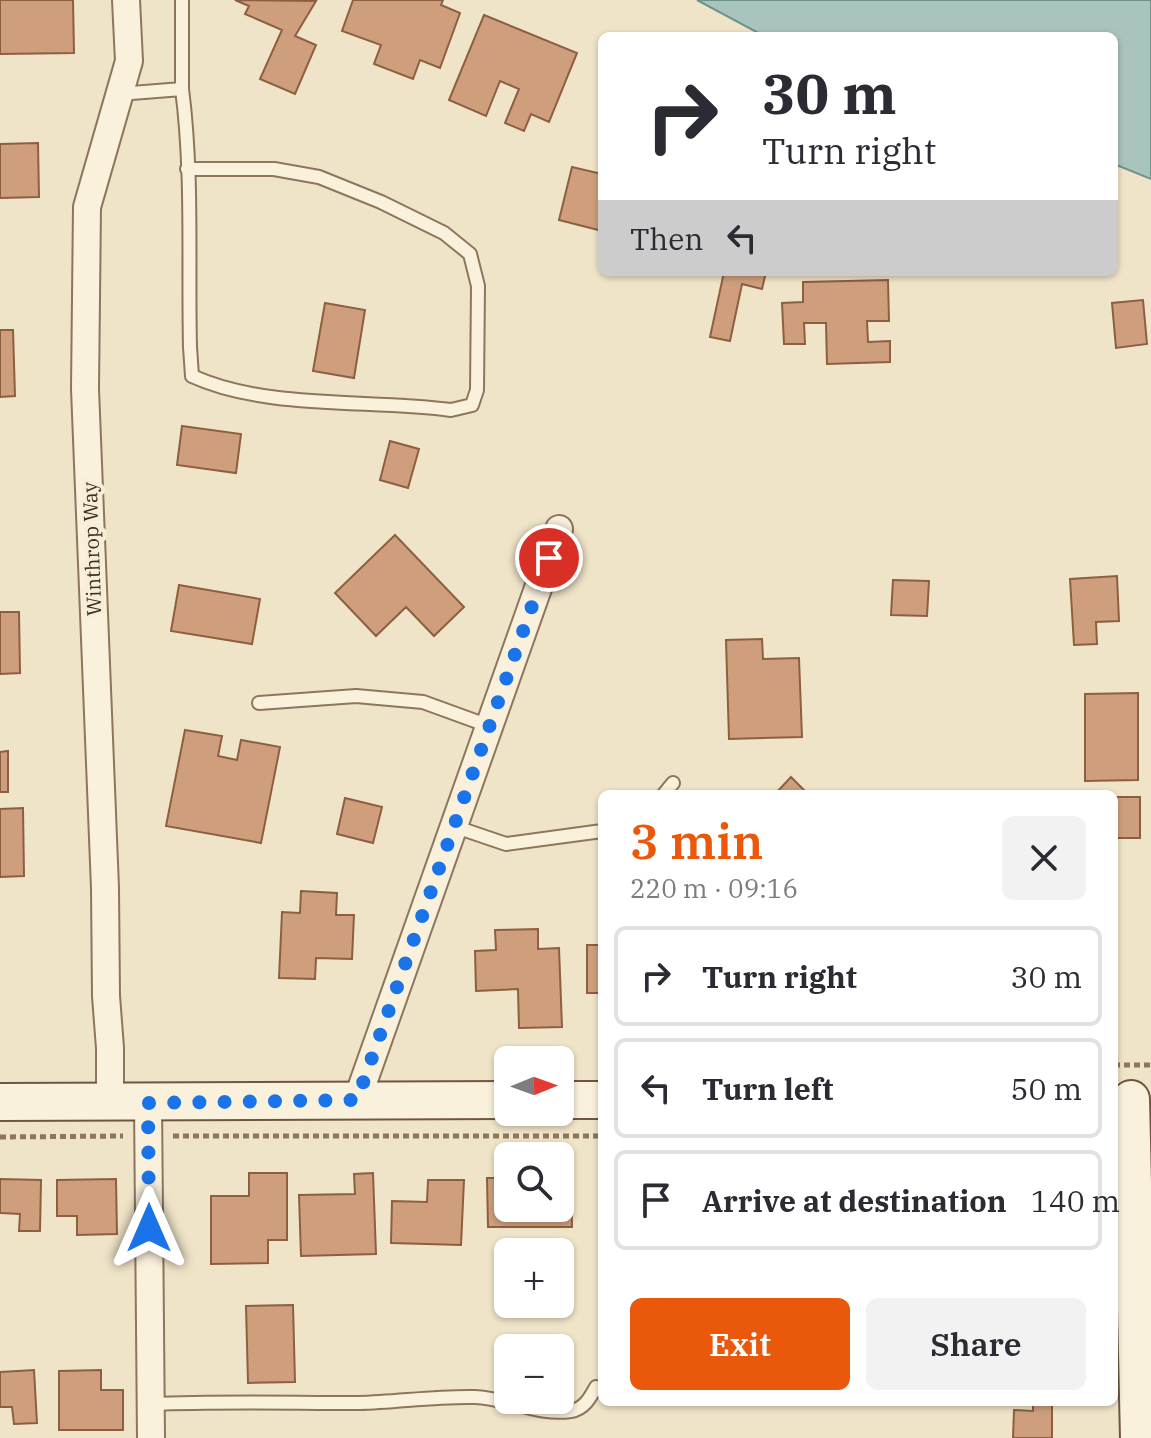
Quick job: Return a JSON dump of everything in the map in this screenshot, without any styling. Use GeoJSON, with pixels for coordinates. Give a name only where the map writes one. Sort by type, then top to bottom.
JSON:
{"type":"FeatureCollection","features":[{"type":"Feature","properties":{"kind":"main road"},"geometry":{"type":"LineString","coordinates":[[1132,1099],[1139,1438]]}},
{"type":"Feature","properties":{"kind":"main road"},"geometry":{"type":"LineString","coordinates":[[0,1102],[110,1103],[149,1120],[357,1100],[494,1100]]}},
{"type":"Feature","properties":{"kind":"main road"},"geometry":{"type":"LineString","coordinates":[[574,1100],[598,1100]]}},
{"type":"Feature","properties":{"kind":"street","name":"Winthrop Way"},"geometry":{"type":"LineString","coordinates":[[110,1103],[85,374],[87,207],[129,61],[126,0]]}},
{"type":"Feature","properties":{"kind":"street"},"geometry":{"type":"LineString","coordinates":[[357,1100],[559,529]]}},
{"type":"Feature","properties":{"kind":"street"},"geometry":{"type":"LineString","coordinates":[[149,1120],[151,1438]]}},
{"type":"Feature","properties":{"kind":"lane"},"geometry":{"type":"LineString","coordinates":[[182,0],[192,376],[210,384],[267,396],[451,410],[472,405],[477,390],[478,286],[470,254],[444,233],[381,202],[319,177],[274,169],[187,169]]}},
{"type":"Feature","properties":{"kind":"lane"},"geometry":{"type":"LineString","coordinates":[[119,94],[182,89]]}},
{"type":"Feature","properties":{"kind":"lane"},"geometry":{"type":"LineString","coordinates":[[259,703],[356,696],[423,702],[489,726]]}},
{"type":"Feature","properties":{"kind":"lane"},"geometry":{"type":"LineString","coordinates":[[667,790],[673,783]]}},
{"type":"Feature","properties":{"kind":"lane"},"geometry":{"type":"LineString","coordinates":[[453,826],[506,844],[598,832]]}},
{"type":"Feature","properties":{"kind":"lane"},"geometry":{"type":"LineString","coordinates":[[151,1404],[235,1400],[362,1403],[438,1396],[492,1398],[519,1406],[566,1412],[588,1402],[596,1387]]}},
{"type":"Feature","properties":{"kind":"path"},"geometry":{"type":"LineString","coordinates":[[1118,1065],[1151,1065]]}},
{"type":"Feature","properties":{"kind":"path"},"geometry":{"type":"LineString","coordinates":[[0,1137],[149,1120],[598,1136]]}},
{"type":"Feature","properties":{"kind":"water"},"geometry":{"type":"Polygon","coordinates":[[[697,0],[1151,0],[1151,179],[1118,166],[1118,32],[757,32],[697,0]]]}},
{"type":"Feature","properties":{"kind":"building"},"geometry":{"type":"Polygon","coordinates":[[[0,0],[73,0],[74,53],[0,54],[0,0]]]}},
{"type":"Feature","properties":{"kind":"building"},"geometry":{"type":"Polygon","coordinates":[[[235,0],[316,1],[295,36],[316,45],[295,94],[260,79],[282,30],[245,14],[249,6],[235,0]]]}},
{"type":"Feature","properties":{"kind":"building"},"geometry":{"type":"Polygon","coordinates":[[[353,0],[443,0],[441,5],[460,13],[440,68],[420,60],[413,79],[374,64],[381,45],[342,31],[353,0]]]}},
{"type":"Feature","properties":{"kind":"building"},"geometry":{"type":"Polygon","coordinates":[[[484,15],[577,53],[549,122],[531,114],[524,131],[505,123],[519,89],[500,81],[486,116],[449,100],[484,15]]]}},
{"type":"Feature","properties":{"kind":"building"},"geometry":{"type":"Polygon","coordinates":[[[38,143],[39,197],[0,198],[0,144],[38,143]]]}},
{"type":"Feature","properties":{"kind":"building"},"geometry":{"type":"Polygon","coordinates":[[[572,167],[598,173],[598,230],[559,220],[572,167]]]}},
{"type":"Feature","properties":{"kind":"building"},"geometry":{"type":"Polygon","coordinates":[[[723,276],[765,276],[762,289],[742,284],[730,341],[710,337],[723,276]]]}},
{"type":"Feature","properties":{"kind":"building"},"geometry":{"type":"Polygon","coordinates":[[[888,280],[889,321],[867,321],[868,342],[890,341],[890,362],[827,364],[826,323],[804,323],[805,344],[784,344],[782,303],[803,302],[803,282],[888,280]]]}},
{"type":"Feature","properties":{"kind":"building"},"geometry":{"type":"Polygon","coordinates":[[[1143,300],[1147,344],[1116,348],[1112,303],[1143,300]]]}},
{"type":"Feature","properties":{"kind":"building"},"geometry":{"type":"Polygon","coordinates":[[[325,303],[365,310],[354,378],[313,371],[325,303]]]}},
{"type":"Feature","properties":{"kind":"building"},"geometry":{"type":"Polygon","coordinates":[[[0,330],[13,330],[15,396],[0,397],[0,330]]]}},
{"type":"Feature","properties":{"kind":"building"},"geometry":{"type":"Polygon","coordinates":[[[182,426],[241,434],[236,473],[177,465],[182,426]]]}},
{"type":"Feature","properties":{"kind":"building"},"geometry":{"type":"Polygon","coordinates":[[[390,441],[419,449],[408,488],[380,480],[390,441]]]}},
{"type":"Feature","properties":{"kind":"building"},"geometry":{"type":"Polygon","coordinates":[[[395,535],[464,607],[434,636],[406,607],[376,636],[335,593],[395,535]]]}},
{"type":"Feature","properties":{"kind":"building"},"geometry":{"type":"Polygon","coordinates":[[[1117,576],[1119,621],[1096,622],[1097,644],[1074,645],[1070,579],[1117,576]]]}},
{"type":"Feature","properties":{"kind":"building"},"geometry":{"type":"Polygon","coordinates":[[[893,580],[929,581],[927,616],[891,615],[893,580]]]}},
{"type":"Feature","properties":{"kind":"building"},"geometry":{"type":"Polygon","coordinates":[[[179,585],[260,599],[252,644],[171,631],[179,585]]]}},
{"type":"Feature","properties":{"kind":"building"},"geometry":{"type":"Polygon","coordinates":[[[0,612],[19,612],[20,673],[0,674],[0,612]]]}},
{"type":"Feature","properties":{"kind":"building"},"geometry":{"type":"Polygon","coordinates":[[[762,639],[763,659],[799,658],[802,737],[729,739],[726,640],[762,639]]]}},
{"type":"Feature","properties":{"kind":"building"},"geometry":{"type":"Polygon","coordinates":[[[1138,693],[1138,780],[1085,781],[1085,694],[1138,693]]]}},
{"type":"Feature","properties":{"kind":"building"},"geometry":{"type":"Polygon","coordinates":[[[185,730],[222,736],[218,756],[237,760],[241,740],[280,747],[261,843],[166,826],[185,730]]]}},
{"type":"Feature","properties":{"kind":"building"},"geometry":{"type":"Polygon","coordinates":[[[8,751],[8,792],[0,792],[0,752],[8,751]]]}},
{"type":"Feature","properties":{"kind":"building"},"geometry":{"type":"Polygon","coordinates":[[[791,777],[804,790],[779,790],[791,777]]]}},
{"type":"Feature","properties":{"kind":"building"},"geometry":{"type":"Polygon","coordinates":[[[1118,797],[1140,797],[1140,838],[1118,838],[1118,797]]]}},
{"type":"Feature","properties":{"kind":"building"},"geometry":{"type":"Polygon","coordinates":[[[345,798],[382,807],[373,843],[337,834],[345,798]]]}},
{"type":"Feature","properties":{"kind":"building"},"geometry":{"type":"Polygon","coordinates":[[[23,808],[24,876],[0,877],[0,809],[23,808]]]}},
{"type":"Feature","properties":{"kind":"building"},"geometry":{"type":"Polygon","coordinates":[[[301,891],[337,893],[336,915],[354,915],[352,959],[316,958],[315,979],[279,978],[282,912],[300,913],[301,891]]]}},
{"type":"Feature","properties":{"kind":"building"},"geometry":{"type":"Polygon","coordinates":[[[538,929],[538,949],[559,948],[562,1027],[519,1028],[518,989],[476,991],[475,951],[496,950],[495,930],[538,929]]]}},
{"type":"Feature","properties":{"kind":"building"},"geometry":{"type":"Polygon","coordinates":[[[587,945],[598,945],[598,993],[587,993],[587,945]]]}},
{"type":"Feature","properties":{"kind":"building"},"geometry":{"type":"Polygon","coordinates":[[[249,1173],[287,1173],[287,1240],[268,1240],[268,1263],[211,1264],[211,1196],[249,1196],[249,1173]]]}},
{"type":"Feature","properties":{"kind":"building"},"geometry":{"type":"Polygon","coordinates":[[[373,1173],[376,1254],[301,1256],[299,1195],[355,1194],[354,1174],[373,1173]]]}},
{"type":"Feature","properties":{"kind":"building"},"geometry":{"type":"Polygon","coordinates":[[[487,1178],[494,1178],[494,1222],[572,1222],[572,1227],[488,1227],[487,1178]]]}},
{"type":"Feature","properties":{"kind":"building"},"geometry":{"type":"Polygon","coordinates":[[[0,1179],[41,1180],[40,1231],[19,1231],[20,1214],[0,1213],[0,1179]]]}},
{"type":"Feature","properties":{"kind":"building"},"geometry":{"type":"Polygon","coordinates":[[[116,1179],[117,1234],[77,1235],[77,1216],[57,1216],[57,1180],[116,1179]]]}},
{"type":"Feature","properties":{"kind":"building"},"geometry":{"type":"Polygon","coordinates":[[[428,1180],[464,1180],[461,1245],[391,1243],[392,1201],[427,1202],[428,1180]]]}},
{"type":"Feature","properties":{"kind":"building"},"geometry":{"type":"Polygon","coordinates":[[[293,1305],[295,1382],[248,1383],[246,1306],[293,1305]]]}},
{"type":"Feature","properties":{"kind":"building"},"geometry":{"type":"Polygon","coordinates":[[[34,1370],[37,1423],[14,1424],[12,1407],[0,1407],[0,1372],[34,1370]]]}},
{"type":"Feature","properties":{"kind":"building"},"geometry":{"type":"Polygon","coordinates":[[[101,1370],[101,1390],[123,1390],[123,1430],[59,1430],[59,1371],[101,1370]]]}},
{"type":"Feature","properties":{"kind":"building"},"geometry":{"type":"Polygon","coordinates":[[[1033,1406],[1052,1406],[1052,1438],[1013,1438],[1014,1410],[1033,1411],[1033,1406]]]}},
{"type":"Feature","properties":{"kind":"route"},"geometry":{"type":"LineString","coordinates":[[149,1228],[148,1103],[357,1100],[549,558]]}}]}
